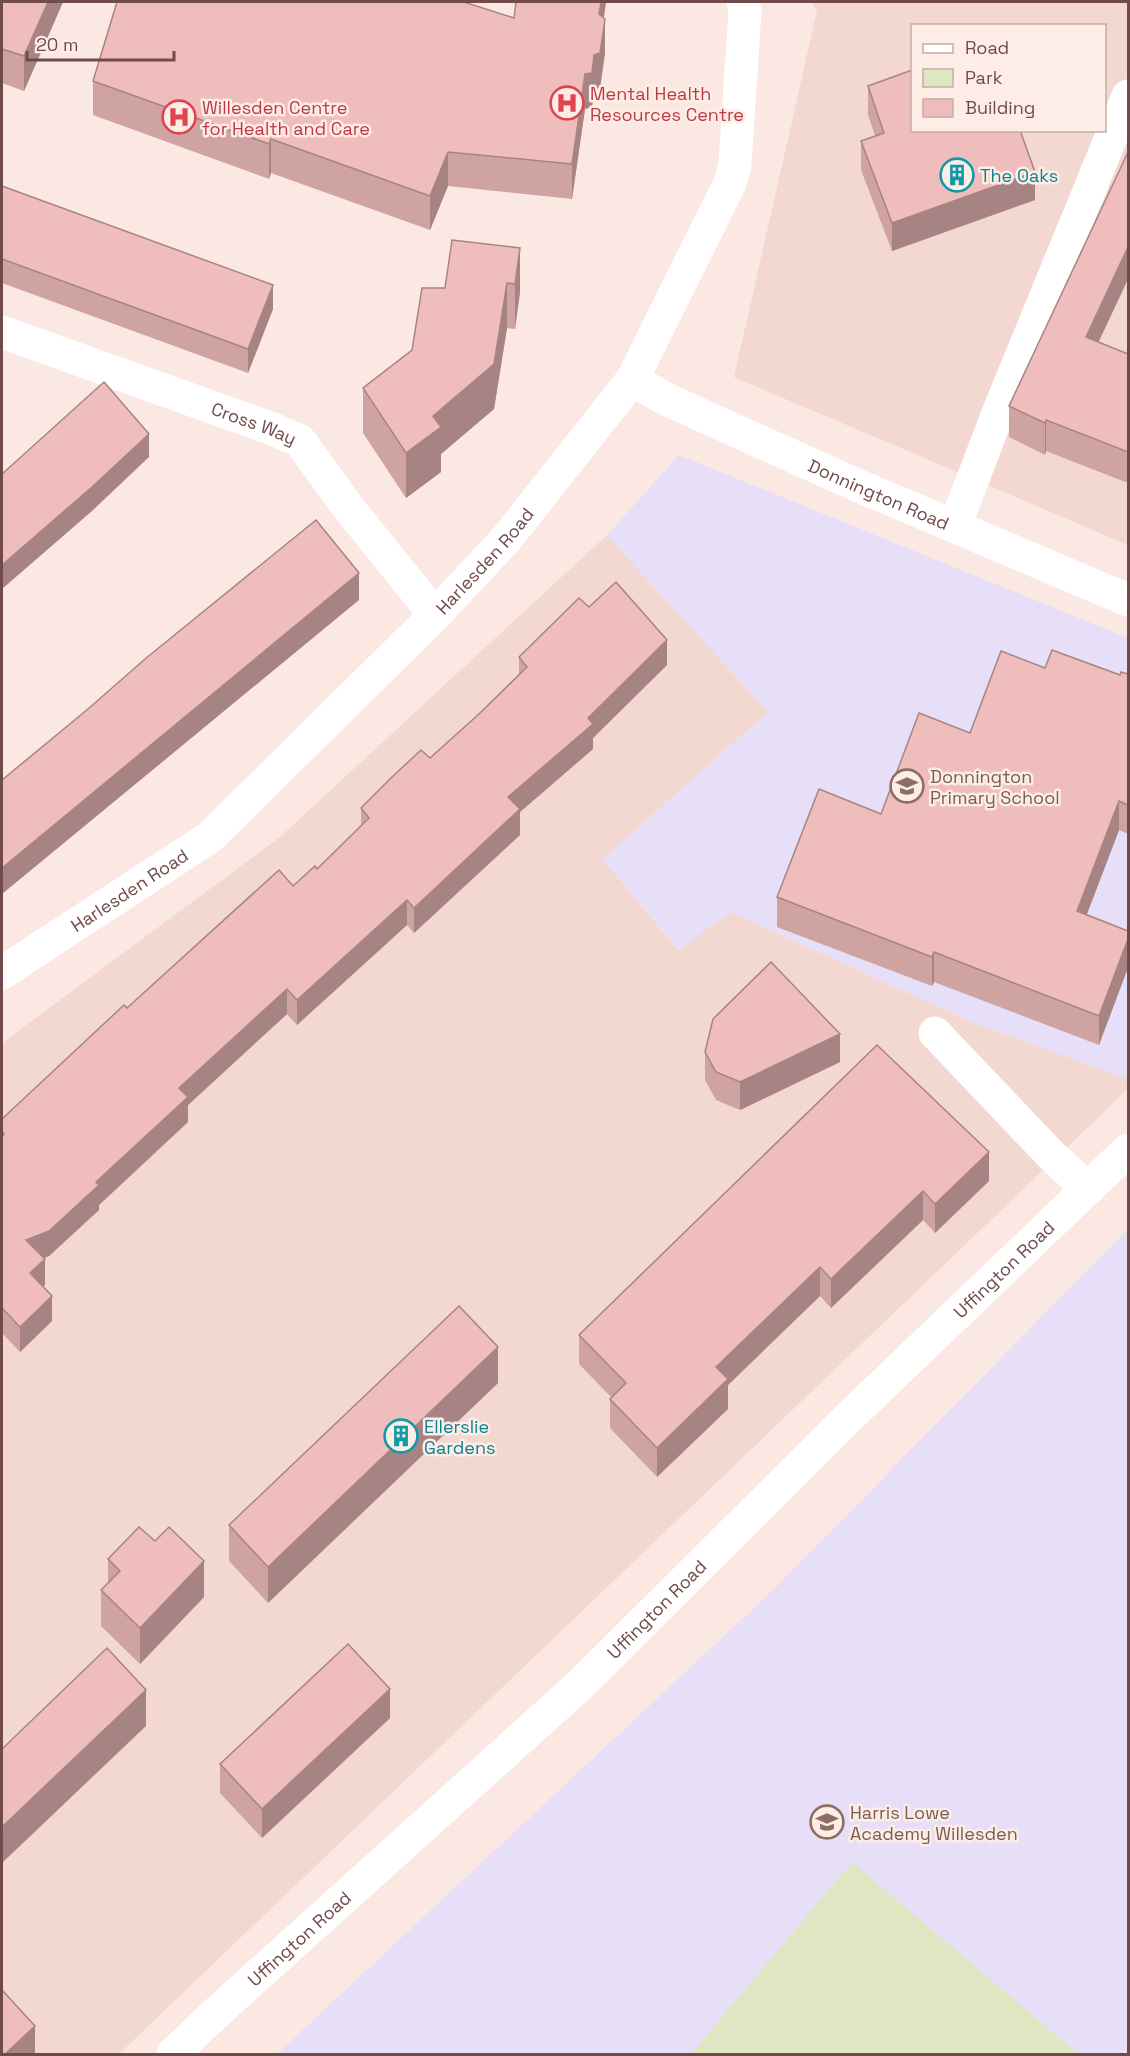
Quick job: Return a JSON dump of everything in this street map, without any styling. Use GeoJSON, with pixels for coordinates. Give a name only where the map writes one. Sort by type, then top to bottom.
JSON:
{"type":"FeatureCollection","features":[{"type":"Feature","properties":{"kind":"street","name":"Harlesden Road"},"geometry":{"type":"LineString","coordinates":[[2,973],[210,837],[435,615],[507,538],[632,380],[730,183],[735,164],[745,11],[743,2]]}},
{"type":"Feature","properties":{"kind":"street"},"geometry":{"type":"LineString","coordinates":[[955,526],[998,413],[1128,96]]}},
{"type":"Feature","properties":{"kind":"street","name":"Cross Way"},"geometry":{"type":"LineString","coordinates":[[2,332],[273,429],[300,441],[353,514],[435,615]]}},
{"type":"Feature","properties":{"kind":"street","name":"Donnington Road"},"geometry":{"type":"LineString","coordinates":[[632,380],[668,400],[852,483],[1128,600]]}},
{"type":"Feature","properties":{"kind":"street"},"geometry":{"type":"LineString","coordinates":[[935,1033],[1052,1156],[1088,1189]]}},
{"type":"Feature","properties":{"kind":"street","name":"Uffington Road"},"geometry":{"type":"LineString","coordinates":[[173,2055],[214,2014],[581,1684],[846,1420],[1128,1150]]}},
{"type":"Feature","properties":{"kind":"shaded area"},"geometry":{"type":"Polygon","coordinates":[[[812,2],[1128,2],[1128,545],[734,377],[817,11],[812,2]]]}},
{"type":"Feature","properties":{"kind":"shaded area","name":"Donnington Primary School"},"geometry":{"type":"Polygon","coordinates":[[[679,455],[1128,638],[1128,1079],[974,1023],[731,912],[679,950],[603,859],[768,712],[607,535],[679,455]]]}},
{"type":"Feature","properties":{"kind":"shaded area"},"geometry":{"type":"Polygon","coordinates":[[[607,535],[768,712],[603,859],[678,950],[731,912],[974,1023],[1128,1079],[1128,1089],[119,2054],[2,2054],[2,1043],[280,837],[607,535]]]}},
{"type":"Feature","properties":{"kind":"shaded area","name":"Harris Lowe Academy Willesden"},"geometry":{"type":"Polygon","coordinates":[[[1128,1229],[1128,2054],[277,2054],[773,1590],[1128,1229]]]}},
{"type":"Feature","properties":{"kind":"green space"},"geometry":{"type":"Polygon","coordinates":[[[852,1862],[1078,2054],[691,2054],[852,1862]]]}},
{"type":"Feature","properties":{"kind":"building"},"geometry":{"type":"Polygon","coordinates":[[[2,2],[48,2],[24,56],[2,49],[2,2]]]}},
{"type":"Feature","properties":{"kind":"building","name":"Willesden Centre for Health and Care"},"geometry":{"type":"Polygon","coordinates":[[[117,2],[464,2],[514,18],[516,2],[601,2],[599,14],[605,19],[600,53],[594,55],[592,73],[585,74],[572,164],[448,152],[430,196],[271,139],[269,144],[93,81],[117,2]]]}},
{"type":"Feature","properties":{"kind":"building","name":"The Oaks"},"geometry":{"type":"Polygon","coordinates":[[[911,70],[911,132],[1021,132],[1035,172],[892,223],[861,141],[884,133],[868,86],[911,70]]]}},
{"type":"Feature","properties":{"kind":"building"},"geometry":{"type":"Polygon","coordinates":[[[1128,152],[1128,247],[1086,337],[1128,354],[1128,452],[1046,420],[1045,423],[1009,406],[1128,152]]]}},
{"type":"Feature","properties":{"kind":"building"},"geometry":{"type":"Polygon","coordinates":[[[2,186],[273,285],[248,349],[2,259],[2,186]]]}},
{"type":"Feature","properties":{"kind":"building"},"geometry":{"type":"Polygon","coordinates":[[[452,240],[520,248],[515,284],[507,283],[494,364],[433,416],[441,427],[406,453],[363,388],[412,350],[422,288],[445,288],[452,240]]]}},
{"type":"Feature","properties":{"kind":"building"},"geometry":{"type":"Polygon","coordinates":[[[104,382],[149,434],[2,565],[2,474],[104,382]]]}},
{"type":"Feature","properties":{"kind":"building"},"geometry":{"type":"Polygon","coordinates":[[[316,520],[359,573],[2,868],[2,780],[145,659],[316,520]]]}},
{"type":"Feature","properties":{"kind":"building"},"geometry":{"type":"Polygon","coordinates":[[[616,582],[667,640],[588,718],[593,724],[508,797],[520,809],[414,908],[407,900],[297,1000],[287,989],[179,1088],[188,1097],[96,1182],[99,1185],[49,1231],[26,1240],[45,1259],[30,1273],[52,1296],[20,1327],[2,1308],[2,1137],[4,1134],[2,1119],[124,1005],[127,1008],[279,870],[293,886],[315,866],[317,869],[369,818],[361,808],[392,777],[421,750],[430,758],[480,713],[527,667],[519,657],[579,598],[589,607],[616,582]]]}},
{"type":"Feature","properties":{"kind":"building"},"geometry":{"type":"Polygon","coordinates":[[[1052,650],[1120,675],[1121,672],[1128,674],[1128,805],[1119,801],[1077,911],[1128,931],[1128,939],[1099,1016],[934,952],[932,957],[777,897],[819,789],[881,814],[919,713],[970,733],[1001,651],[1045,668],[1052,650]]]}},
{"type":"Feature","properties":{"kind":"building"},"geometry":{"type":"Polygon","coordinates":[[[771,962],[840,1034],[740,1082],[716,1072],[705,1052],[713,1019],[771,962]]]}},
{"type":"Feature","properties":{"kind":"building"},"geometry":{"type":"Polygon","coordinates":[[[877,1045],[989,1152],[935,1204],[923,1191],[831,1279],[820,1267],[716,1367],[728,1379],[657,1448],[610,1399],[626,1383],[579,1335],[877,1045]]]}},
{"type":"Feature","properties":{"kind":"building"},"geometry":{"type":"Polygon","coordinates":[[[459,1306],[498,1347],[268,1567],[229,1525],[459,1306]]]}},
{"type":"Feature","properties":{"kind":"building"},"geometry":{"type":"Polygon","coordinates":[[[139,1527],[155,1541],[169,1527],[204,1561],[140,1628],[101,1590],[120,1571],[108,1559],[139,1527]]]}},
{"type":"Feature","properties":{"kind":"building"},"geometry":{"type":"Polygon","coordinates":[[[348,1644],[390,1689],[262,1809],[220,1764],[348,1644]]]}},
{"type":"Feature","properties":{"kind":"building"},"geometry":{"type":"Polygon","coordinates":[[[107,1648],[146,1690],[2,1827],[2,1749],[107,1648]]]}},
{"type":"Feature","properties":{"kind":"building"},"geometry":{"type":"Polygon","coordinates":[[[2,1990],[35,2026],[4,2055],[2,2055],[2,1990]]]}},
{"type":"Feature","properties":{"kind":"place","name":"Mental Health Resources Centre"},"geometry":{"type":"Point","coordinates":[567,103]}},
{"type":"Feature","properties":{"kind":"place","name":"Willesden Centre for Health and Care"},"geometry":{"type":"Point","coordinates":[179,117]}},
{"type":"Feature","properties":{"kind":"place","name":"The Oaks"},"geometry":{"type":"Point","coordinates":[957,175]}},
{"type":"Feature","properties":{"kind":"place","name":"Donnington Primary School"},"geometry":{"type":"Point","coordinates":[907,786]}},
{"type":"Feature","properties":{"kind":"place","name":"Ellerslie Gardens"},"geometry":{"type":"Point","coordinates":[401,1436]}},
{"type":"Feature","properties":{"kind":"place","name":"Harris Lowe Academy Willesden"},"geometry":{"type":"Point","coordinates":[827,1822]}}]}
